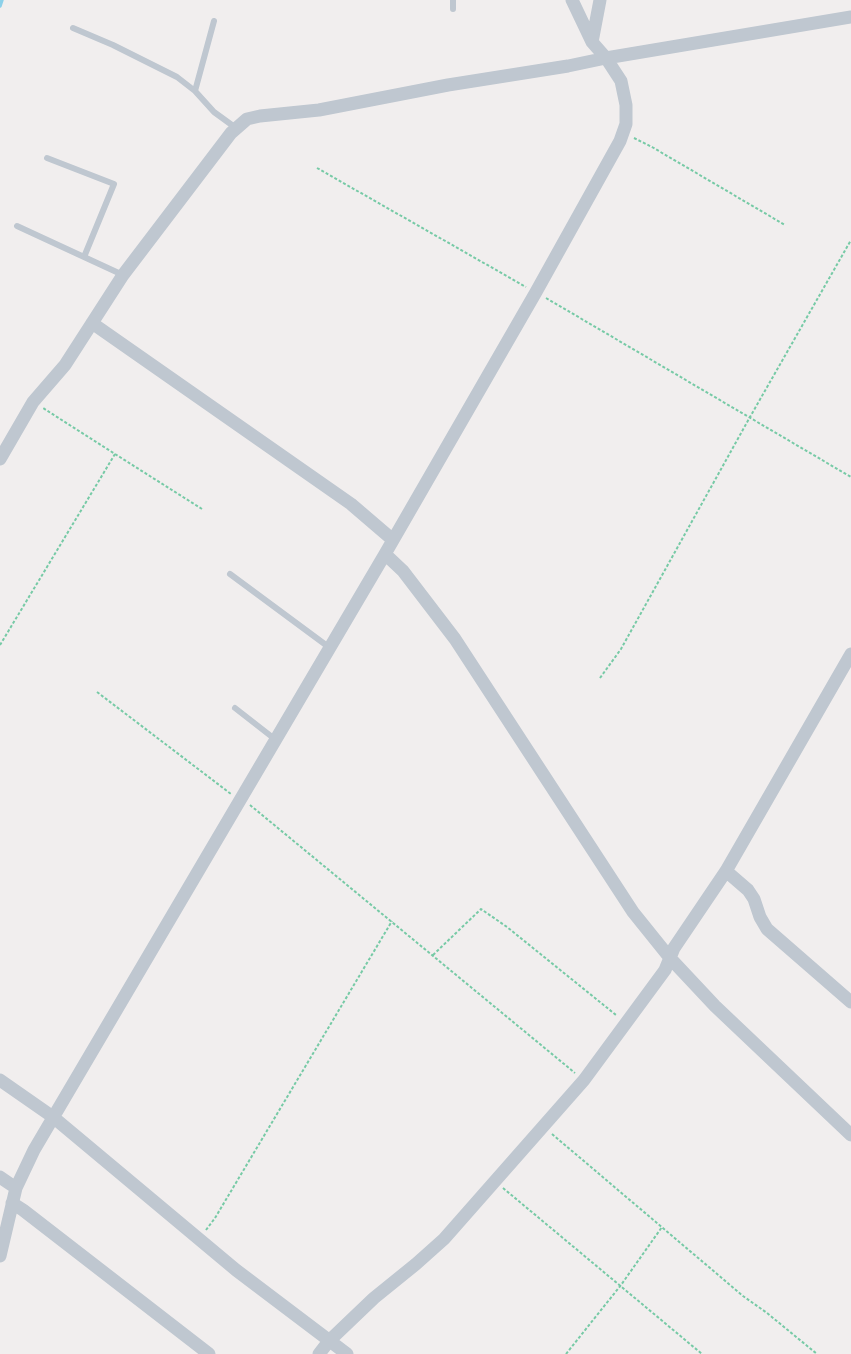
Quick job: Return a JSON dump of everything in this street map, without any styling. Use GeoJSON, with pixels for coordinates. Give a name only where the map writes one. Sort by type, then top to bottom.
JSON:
{"type":"FeatureCollection","features":[{"type":"Feature","properties":{"kind":"street"},"geometry":{"type":"LineString","coordinates":[[0,1256],[16,1188],[34,1150],[385,554],[536,292],[620,141],[626,124],[626,105],[621,81],[606,58],[592,42],[572,0]]}},
{"type":"Feature","properties":{"kind":"street"},"geometry":{"type":"LineString","coordinates":[[592,42],[600,0]]}},
{"type":"Feature","properties":{"kind":"street"},"geometry":{"type":"LineString","coordinates":[[0,459],[33,402],[65,365],[123,275],[231,133],[247,119],[260,116],[319,110],[448,85],[568,66],[606,58],[851,17]]}},
{"type":"Feature","properties":{"kind":"street"},"geometry":{"type":"LineString","coordinates":[[92,323],[351,504],[393,540]]}},
{"type":"Feature","properties":{"kind":"street"},"geometry":{"type":"LineString","coordinates":[[385,554],[403,571],[455,639],[633,912],[670,958],[715,1006],[851,1135]]}},
{"type":"Feature","properties":{"kind":"street"},"geometry":{"type":"LineString","coordinates":[[325,1347],[374,1298],[444,1239],[584,1080],[666,970],[674,948],[722,877],[851,654]]}},
{"type":"Feature","properties":{"kind":"street"},"geometry":{"type":"LineString","coordinates":[[722,877],[748,890],[754,899],[760,917],[767,929],[851,1002]]}},
{"type":"Feature","properties":{"kind":"street"},"geometry":{"type":"LineString","coordinates":[[0,1080],[199,1239],[325,1347],[346,1354]]}},
{"type":"Feature","properties":{"kind":"street"},"geometry":{"type":"LineString","coordinates":[[0,1177],[16,1188]]}},
{"type":"Feature","properties":{"kind":"street"},"geometry":{"type":"LineString","coordinates":[[12,1203],[30,1215],[209,1354]]}},
{"type":"Feature","properties":{"kind":"lane"},"geometry":{"type":"LineString","coordinates":[[453,0],[453,9]]}},
{"type":"Feature","properties":{"kind":"lane"},"geometry":{"type":"LineString","coordinates":[[195,91],[214,21]]}},
{"type":"Feature","properties":{"kind":"lane"},"geometry":{"type":"LineString","coordinates":[[73,28],[113,45],[169,74],[195,91],[214,112],[236,128]]}},
{"type":"Feature","properties":{"kind":"lane"},"geometry":{"type":"LineString","coordinates":[[47,158],[114,184],[84,257]]}},
{"type":"Feature","properties":{"kind":"lane"},"geometry":{"type":"LineString","coordinates":[[17,226],[123,275]]}},
{"type":"Feature","properties":{"kind":"lane"},"geometry":{"type":"LineString","coordinates":[[230,574],[330,648]]}},
{"type":"Feature","properties":{"kind":"lane"},"geometry":{"type":"LineString","coordinates":[[235,708],[276,740]]}},
{"type":"Feature","properties":{"kind":"path"},"geometry":{"type":"LineString","coordinates":[[623,132],[652,147],[785,225]]}},
{"type":"Feature","properties":{"kind":"path"},"geometry":{"type":"LineString","coordinates":[[317,168],[536,292],[851,477]]}},
{"type":"Feature","properties":{"kind":"path"},"geometry":{"type":"LineString","coordinates":[[600,678],[621,649],[750,417],[851,240]]}},
{"type":"Feature","properties":{"kind":"path"},"geometry":{"type":"LineString","coordinates":[[33,402],[202,509]]}},
{"type":"Feature","properties":{"kind":"path"},"geometry":{"type":"LineString","coordinates":[[0,645],[115,454]]}},
{"type":"Feature","properties":{"kind":"path"},"geometry":{"type":"LineString","coordinates":[[97,692],[240,800],[256,810],[584,1080]]}},
{"type":"Feature","properties":{"kind":"path"},"geometry":{"type":"LineString","coordinates":[[433,955],[481,909],[507,927],[626,1023]]}},
{"type":"Feature","properties":{"kind":"path"},"geometry":{"type":"LineString","coordinates":[[199,1239],[215,1218],[392,922]]}},
{"type":"Feature","properties":{"kind":"path"},"geometry":{"type":"LineString","coordinates":[[543,1126],[743,1296],[767,1313],[817,1354]]}},
{"type":"Feature","properties":{"kind":"path"},"geometry":{"type":"LineString","coordinates":[[495,1181],[702,1354]]}},
{"type":"Feature","properties":{"kind":"path"},"geometry":{"type":"LineString","coordinates":[[566,1354],[621,1285],[662,1227]]}},
{"type":"Feature","properties":{"kind":"waterway"},"geometry":{"type":"LineString","coordinates":[[0,6],[2,0]]}}]}
